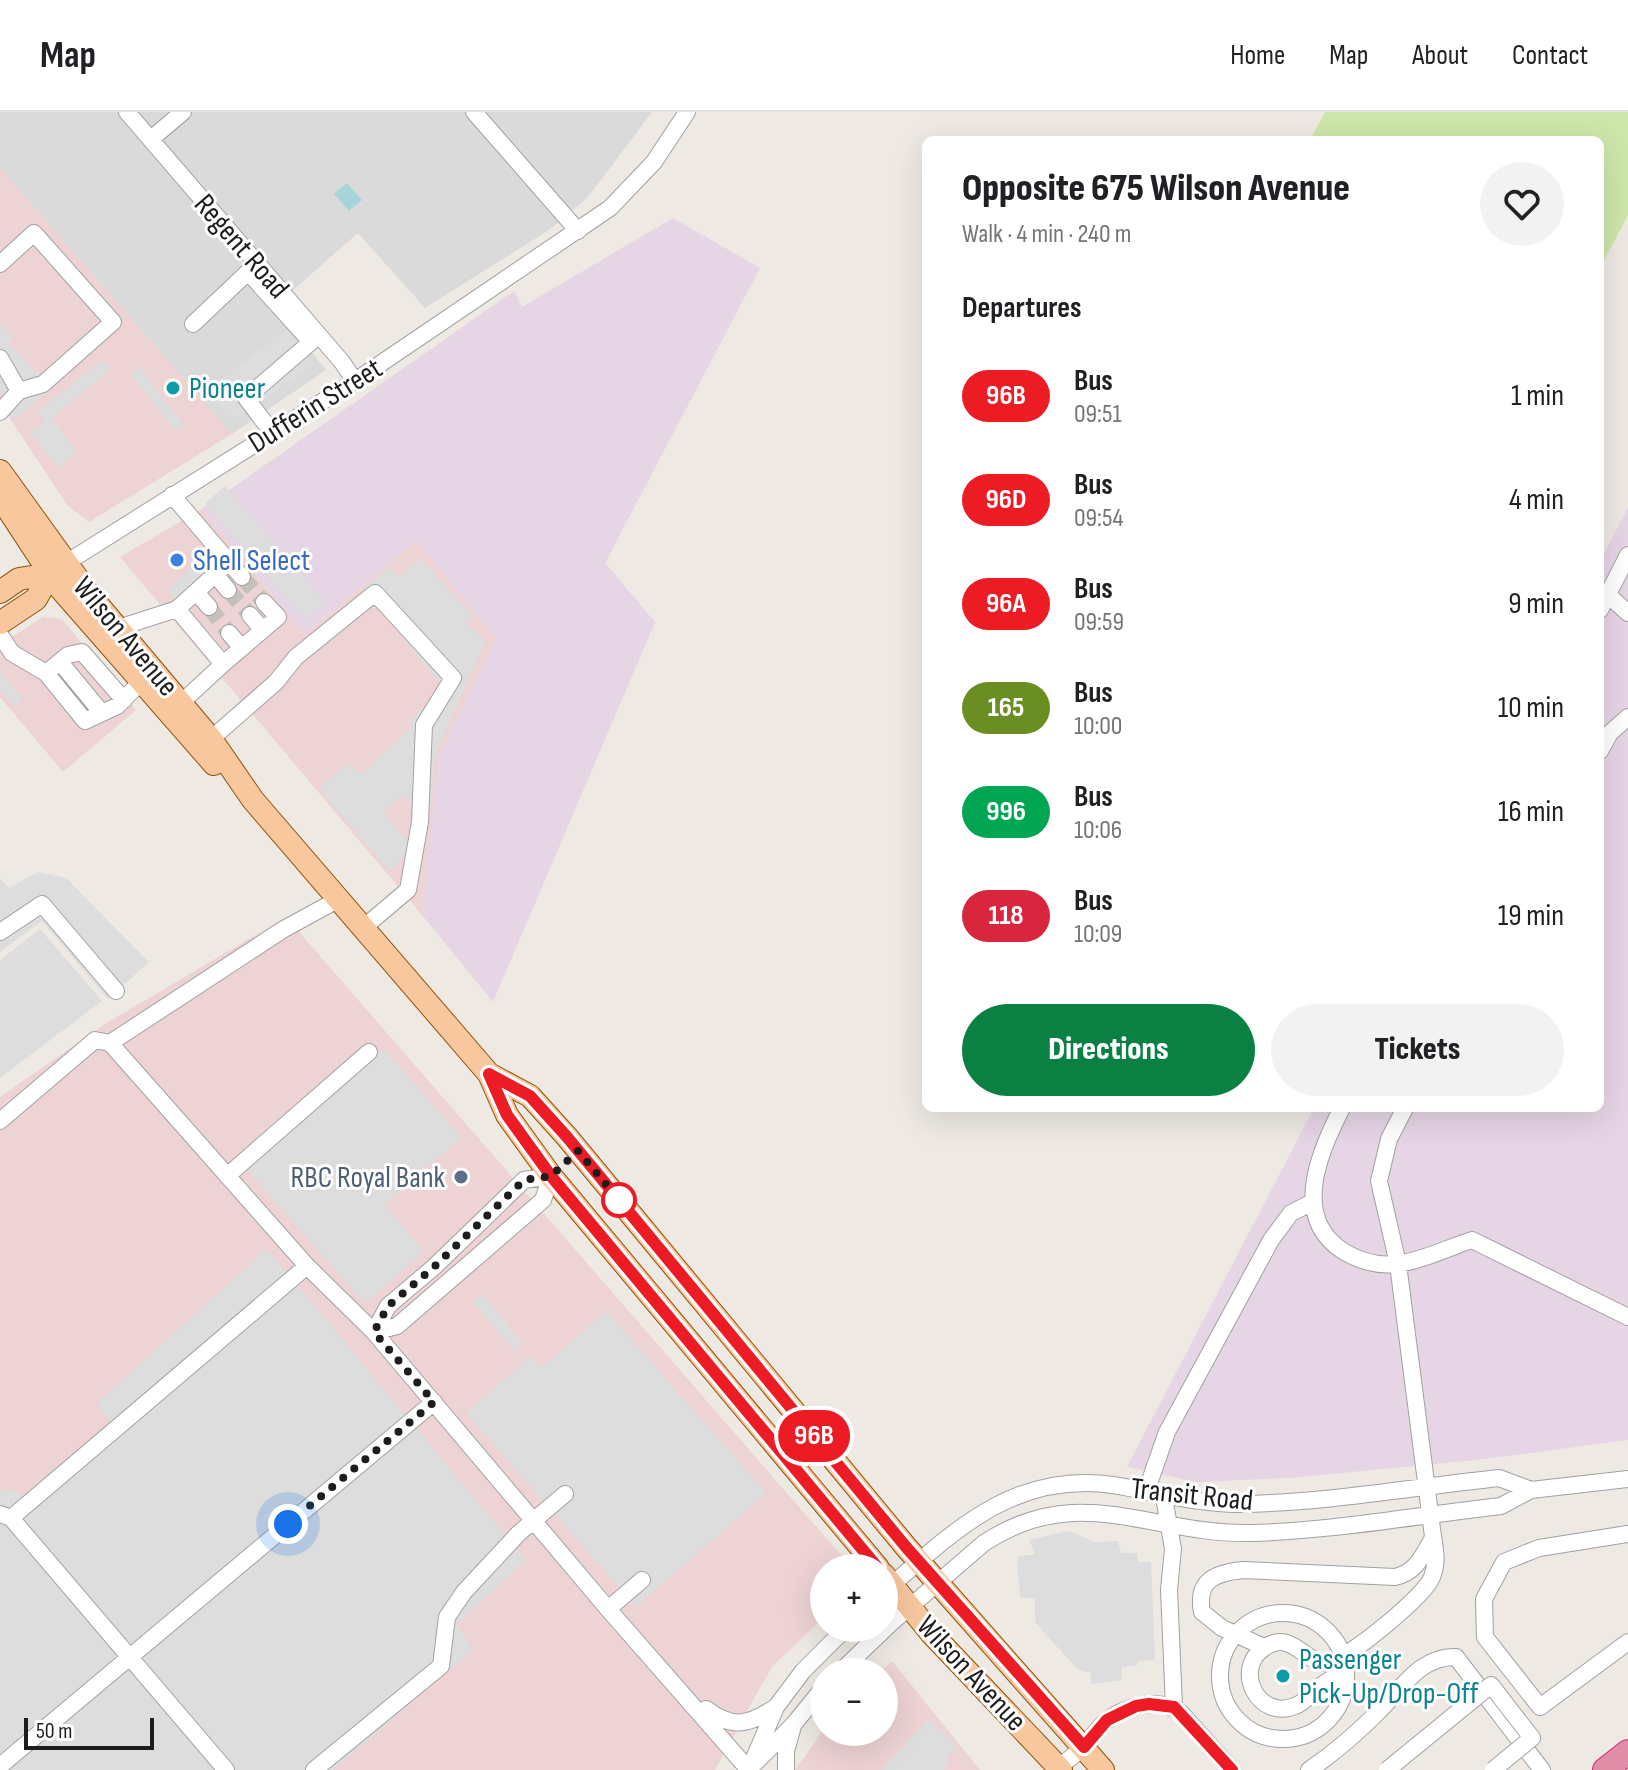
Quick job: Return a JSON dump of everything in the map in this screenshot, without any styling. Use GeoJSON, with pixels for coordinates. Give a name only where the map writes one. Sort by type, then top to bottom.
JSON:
{"type":"FeatureCollection","features":[{"type":"Feature","properties":{"kind":"highway"},"geometry":{"type":"LineString","coordinates":[[1605,1770],[1628,1752]]}},
{"type":"Feature","properties":{"kind":"main road","name":"Wilson Avenue"},"geometry":{"type":"LineString","coordinates":[[0,471],[58,569],[118,628],[182,702],[253,800]]}},
{"type":"Feature","properties":{"kind":"main road","name":"Wilson Avenue"},"geometry":{"type":"LineString","coordinates":[[0,497],[58,569],[141,682],[209,759],[253,800],[489,1074],[507,1115],[551,1176],[864,1554]]}},
{"type":"Feature","properties":{"kind":"main road","name":"Dufferin Street"},"geometry":{"type":"LineString","coordinates":[[0,592],[19,579],[58,569]]}},
{"type":"Feature","properties":{"kind":"main road","name":"Dufferin Street"},"geometry":{"type":"LineString","coordinates":[[0,623],[36,599],[58,569]]}},
{"type":"Feature","properties":{"kind":"main road","name":"Wilson Avenue"},"geometry":{"type":"LineString","coordinates":[[489,1074],[530,1096],[920,1561],[1103,1770]]}},
{"type":"Feature","properties":{"kind":"main road"},"geometry":{"type":"LineString","coordinates":[[551,1176],[578,1151]]}},
{"type":"Feature","properties":{"kind":"main road","name":"Wilson Avenue"},"geometry":{"type":"LineString","coordinates":[[898,1594],[931,1633],[1060,1769]]}},
{"type":"Feature","properties":{"kind":"street","name":"Regent Road"},"geometry":{"type":"LineString","coordinates":[[127,112],[253,267],[342,362],[355,381]]}},
{"type":"Feature","properties":{"kind":"street"},"geometry":{"type":"LineString","coordinates":[[151,139],[183,112]]}},
{"type":"Feature","properties":{"kind":"street"},"geometry":{"type":"LineString","coordinates":[[474,112],[578,231]]}},
{"type":"Feature","properties":{"kind":"street","name":"Dufferin Street"},"geometry":{"type":"LineString","coordinates":[[58,569],[355,381],[610,208],[635,185],[661,153],[687,112]]}},
{"type":"Feature","properties":{"kind":"street"},"geometry":{"type":"LineString","coordinates":[[0,264],[34,233],[113,322],[43,384],[19,391],[0,412]]}},
{"type":"Feature","properties":{"kind":"street"},"geometry":{"type":"LineString","coordinates":[[193,324],[253,267]]}},
{"type":"Feature","properties":{"kind":"street"},"geometry":{"type":"LineString","coordinates":[[272,432],[246,398],[311,342],[295,315]]}},
{"type":"Feature","properties":{"kind":"street"},"geometry":{"type":"LineString","coordinates":[[0,358],[19,391]]}},
{"type":"Feature","properties":{"kind":"street"},"geometry":{"type":"LineString","coordinates":[[172,495],[242,577]]}},
{"type":"Feature","properties":{"kind":"street"},"geometry":{"type":"LineString","coordinates":[[1628,555],[1604,603],[1628,613]]}},
{"type":"Feature","properties":{"kind":"street"},"geometry":{"type":"LineString","coordinates":[[118,628],[177,609],[229,562]]}},
{"type":"Feature","properties":{"kind":"street"},"geometry":{"type":"LineString","coordinates":[[215,574],[228,590]]}},
{"type":"Feature","properties":{"kind":"street"},"geometry":{"type":"LineString","coordinates":[[196,592],[209,607]]}},
{"type":"Feature","properties":{"kind":"street"},"geometry":{"type":"LineString","coordinates":[[211,739],[276,682],[296,657],[375,593],[453,678],[424,725],[420,822],[408,890],[363,928]]}},
{"type":"Feature","properties":{"kind":"street"},"geometry":{"type":"LineString","coordinates":[[182,702],[278,617],[264,602]]}},
{"type":"Feature","properties":{"kind":"street"},"geometry":{"type":"LineString","coordinates":[[177,609],[223,664]]}},
{"type":"Feature","properties":{"kind":"street"},"geometry":{"type":"LineString","coordinates":[[250,615],[263,630]]}},
{"type":"Feature","properties":{"kind":"street"},"geometry":{"type":"LineString","coordinates":[[229,633],[242,648]]}},
{"type":"Feature","properties":{"kind":"street"},"geometry":{"type":"LineString","coordinates":[[0,635],[12,653],[46,673],[85,721],[117,706],[141,682]]}},
{"type":"Feature","properties":{"kind":"street"},"geometry":{"type":"LineString","coordinates":[[46,673],[68,655],[82,652],[124,700]]}},
{"type":"Feature","properties":{"kind":"street"},"geometry":{"type":"LineString","coordinates":[[60,662],[102,713]]}},
{"type":"Feature","properties":{"kind":"street"},"geometry":{"type":"LineString","coordinates":[[1604,744],[1610,733],[1628,717]]}},
{"type":"Feature","properties":{"kind":"street"},"geometry":{"type":"LineString","coordinates":[[110,1043],[284,929],[339,899]]}},
{"type":"Feature","properties":{"kind":"street"},"geometry":{"type":"LineString","coordinates":[[2,927],[42,904],[116,991]]}},
{"type":"Feature","properties":{"kind":"street"},"geometry":{"type":"LineString","coordinates":[[0,1121],[95,1040],[110,1043],[307,1266],[374,1332],[749,1770]]}},
{"type":"Feature","properties":{"kind":"street"},"geometry":{"type":"LineString","coordinates":[[227,1176],[369,1052]]}},
{"type":"Feature","properties":{"kind":"street"},"geometry":{"type":"LineString","coordinates":[[1340,1112],[1317,1169],[1313,1202],[1317,1219],[1329,1241],[1347,1254],[1370,1263],[1398,1264],[1472,1240],[1628,1317]]}},
{"type":"Feature","properties":{"kind":"street"},"geometry":{"type":"LineString","coordinates":[[1344,1663],[1320,1662],[1295,1645],[1279,1641],[1264,1647],[1253,1660],[1248,1674],[1256,1697],[1281,1709],[1295,1706],[1344,1663],[1412,1603],[1426,1588],[1436,1562],[1437,1544],[1433,1538],[1398,1264],[1379,1181],[1389,1139],[1403,1112]]}},
{"type":"Feature","properties":{"kind":"street"},"geometry":{"type":"LineString","coordinates":[[551,1176],[543,1200],[397,1326],[374,1332],[388,1306],[434,1267],[524,1180],[551,1176]]}},
{"type":"Feature","properties":{"kind":"street"},"geometry":{"type":"LineString","coordinates":[[1146,1492],[1167,1432],[1271,1240],[1291,1213],[1313,1202]]}},
{"type":"Feature","properties":{"kind":"street"},"geometry":{"type":"LineString","coordinates":[[226,1770],[6,1516],[307,1266]]}},
{"type":"Feature","properties":{"kind":"street"},"geometry":{"type":"LineString","coordinates":[[0,1766],[434,1402]]}},
{"type":"Feature","properties":{"kind":"street","name":"Transit Road"},"geometry":{"type":"LineString","coordinates":[[898,1573],[920,1561],[986,1510],[1028,1492],[1058,1486],[1087,1483],[1217,1504],[1276,1503],[1499,1478],[1531,1490]]}},
{"type":"Feature","properties":{"kind":"street","name":"Transit Road"},"geometry":{"type":"LineString","coordinates":[[855,1658],[910,1606],[992,1538],[1035,1518],[1083,1511],[1204,1531],[1253,1533],[1501,1506],[1531,1490],[1628,1479]]}},
{"type":"Feature","properties":{"kind":"street"},"geometry":{"type":"LineString","coordinates":[[314,1770],[441,1666],[447,1617],[464,1592],[535,1519],[565,1494]]}},
{"type":"Feature","properties":{"kind":"street"},"geometry":{"type":"LineString","coordinates":[[1164,1497],[1173,1549],[1169,1590],[1174,1707],[1232,1770]]}},
{"type":"Feature","properties":{"kind":"street"},"geometry":{"type":"LineString","coordinates":[[1628,1534],[1539,1548],[1504,1562],[1484,1599],[1485,1637],[1540,1707],[1628,1642]]}},
{"type":"Feature","properties":{"kind":"street"},"geometry":{"type":"LineString","coordinates":[[1264,1647],[1208,1619],[1202,1612],[1202,1588],[1210,1579],[1223,1572],[1243,1570],[1395,1577],[1418,1565],[1433,1538]]}},
{"type":"Feature","properties":{"kind":"street"},"geometry":{"type":"LineString","coordinates":[[608,1609],[642,1580]]}},
{"type":"Feature","properties":{"kind":"street"},"geometry":{"type":"LineString","coordinates":[[1270,1613],[1299,1613],[1326,1629],[1344,1663],[1346,1690],[1330,1719],[1317,1730],[1297,1737],[1267,1738],[1241,1724],[1224,1701],[1219,1674],[1225,1650],[1235,1633],[1270,1613]]}},
{"type":"Feature","properties":{"kind":"street"},"geometry":{"type":"LineString","coordinates":[[749,1770],[776,1707],[803,1671],[832,1642]]}},
{"type":"Feature","properties":{"kind":"street"},"geometry":{"type":"LineString","coordinates":[[1309,1770],[1334,1754],[1380,1711],[1408,1677],[1440,1657],[1456,1657],[1542,1770]]}},
{"type":"Feature","properties":{"kind":"street"},"geometry":{"type":"LineString","coordinates":[[676,1685],[720,1720],[738,1723],[753,1721],[776,1707]]}},
{"type":"Feature","properties":{"kind":"street"},"geometry":{"type":"LineString","coordinates":[[1387,1770],[1491,1685],[1532,1738],[1493,1770]]}},
{"type":"Feature","properties":{"kind":"street"},"geometry":{"type":"LineString","coordinates":[[1377,1770],[1480,1689]]}},
{"type":"Feature","properties":{"kind":"street"},"geometry":{"type":"LineString","coordinates":[[749,1770],[810,1704]]}},
{"type":"Feature","properties":{"kind":"street"},"geometry":{"type":"LineString","coordinates":[[1060,1769],[1107,1720],[1136,1706],[1174,1707]]}},
{"type":"Feature","properties":{"kind":"street"},"geometry":{"type":"LineString","coordinates":[[786,1770],[786,1751],[793,1725]]}},
{"type":"Feature","properties":{"kind":"street"},"geometry":{"type":"LineString","coordinates":[[1482,1770],[1519,1740]]}},
{"type":"Feature","properties":{"kind":"shaded area"},"geometry":{"type":"Polygon","coordinates":[[[0,112],[652,112],[588,197],[552,228],[425,308],[358,233],[275,306],[326,370],[232,434],[0,168],[0,112]]]}},
{"type":"Feature","properties":{"kind":"shaded area"},"geometry":{"type":"Polygon","coordinates":[[[0,168],[232,434],[89,522],[67,505],[0,403],[0,168]]]}},
{"type":"Feature","properties":{"kind":"shaded area"},"geometry":{"type":"Polygon","coordinates":[[[673,218],[760,268],[605,563],[655,622],[493,1002],[422,915],[439,757],[496,638],[416,541],[305,634],[202,509],[514,291],[522,307],[673,218]]]}},
{"type":"Feature","properties":{"kind":"shaded area"},"geometry":{"type":"Polygon","coordinates":[[[0,324],[14,337],[9,344],[51,388],[14,420],[0,391],[0,324]]]}},
{"type":"Feature","properties":{"kind":"shaded area"},"geometry":{"type":"Polygon","coordinates":[[[286,330],[313,365],[232,420],[207,391],[286,330]]]}},
{"type":"Feature","properties":{"kind":"shaded area"},"geometry":{"type":"Polygon","coordinates":[[[103,360],[111,369],[52,418],[76,451],[59,468],[30,433],[45,421],[38,411],[103,360]]]}},
{"type":"Feature","properties":{"kind":"shaded area"},"geometry":{"type":"Polygon","coordinates":[[[139,367],[184,425],[175,431],[130,374],[139,367]]]}},
{"type":"Feature","properties":{"kind":"shaded area"},"geometry":{"type":"Polygon","coordinates":[[[225,486],[325,603],[305,620],[205,503],[225,486]]]}},
{"type":"Feature","properties":{"kind":"shaded area"},"geometry":{"type":"Polygon","coordinates":[[[1628,508],[1628,1440],[1476,1460],[1290,1478],[1196,1482],[1127,1467],[1312,1112],[1604,1112],[1604,553],[1628,508]]]}},
{"type":"Feature","properties":{"kind":"shaded area"},"geometry":{"type":"Polygon","coordinates":[[[202,509],[305,634],[416,541],[497,638],[439,757],[434,850],[422,915],[120,557],[202,509]]]}},
{"type":"Feature","properties":{"kind":"shaded area"},"geometry":{"type":"Polygon","coordinates":[[[420,558],[473,616],[468,623],[485,642],[435,755],[431,808],[399,797],[383,813],[413,848],[389,871],[319,789],[347,764],[362,773],[412,728],[408,722],[444,688],[364,589],[389,568],[398,577],[420,558]]]}},
{"type":"Feature","properties":{"kind":"shaded area"},"geometry":{"type":"Polygon","coordinates":[[[200,559],[208,568],[175,599],[167,590],[200,559]]]}},
{"type":"Feature","properties":{"kind":"shaded area"},"geometry":{"type":"Polygon","coordinates":[[[43,617],[62,619],[136,710],[63,772],[0,697],[0,645],[43,617]]]}},
{"type":"Feature","properties":{"kind":"shaded area"},"geometry":{"type":"Polygon","coordinates":[[[0,672],[23,699],[14,706],[0,689],[0,672]]]}},
{"type":"Feature","properties":{"kind":"shaded area"},"geometry":{"type":"Polygon","coordinates":[[[38,872],[66,878],[149,962],[108,999],[42,921],[0,952],[0,878],[9,888],[38,872]]]}},
{"type":"Feature","properties":{"kind":"shaded area"},"geometry":{"type":"Polygon","coordinates":[[[286,917],[840,1554],[810,1554],[810,1630],[771,1668],[715,1770],[0,1770],[0,1097],[105,1024],[286,917]]]}},
{"type":"Feature","properties":{"kind":"shaded area"},"geometry":{"type":"Polygon","coordinates":[[[40,929],[102,1001],[0,1078],[0,960],[40,929]]]}},
{"type":"Feature","properties":{"kind":"shaded area"},"geometry":{"type":"Polygon","coordinates":[[[383,1048],[461,1138],[384,1205],[424,1251],[365,1304],[246,1168],[383,1048]]]}},
{"type":"Feature","properties":{"kind":"shaded area"},"geometry":{"type":"Polygon","coordinates":[[[267,1249],[526,1560],[457,1625],[473,1650],[333,1770],[0,1770],[0,1490],[25,1496],[111,1423],[97,1403],[267,1249]]]}},
{"type":"Feature","properties":{"kind":"shaded area"},"geometry":{"type":"Polygon","coordinates":[[[482,1294],[524,1344],[515,1352],[473,1302],[482,1294]]]}},
{"type":"Feature","properties":{"kind":"shaded area"},"geometry":{"type":"Polygon","coordinates":[[[606,1311],[766,1493],[636,1607],[466,1413],[530,1356],[542,1368],[606,1311]]]}},
{"type":"Feature","properties":{"kind":"shaded area"},"geometry":{"type":"Polygon","coordinates":[[[1069,1531],[1095,1542],[1118,1541],[1121,1553],[1137,1553],[1138,1562],[1151,1562],[1155,1660],[1122,1667],[1122,1680],[1091,1684],[1091,1673],[1077,1669],[1035,1622],[1035,1598],[1020,1598],[1017,1557],[1035,1554],[1029,1540],[1069,1531]]]}},
{"type":"Feature","properties":{"kind":"shaded area"},"geometry":{"type":"Polygon","coordinates":[[[898,1668],[980,1770],[795,1770],[812,1746],[898,1746],[898,1668]]]}},
{"type":"Feature","properties":{"kind":"shaded area"},"geometry":{"type":"Polygon","coordinates":[[[928,1719],[957,1746],[947,1758],[950,1762],[943,1770],[882,1770],[928,1719]]]}},
{"type":"Feature","properties":{"kind":"green space"},"geometry":{"type":"Polygon","coordinates":[[[1325,112],[1628,112],[1628,215],[1604,260],[1604,136],[1312,136],[1325,112]]]}},
{"type":"Feature","properties":{"kind":"water"},"geometry":{"type":"Polygon","coordinates":[[[347,183],[362,200],[349,211],[334,194],[347,183]]]}},
{"type":"Feature","properties":{"kind":"tunnel"},"geometry":{"type":"LineString","coordinates":[[242,577],[264,602]]}},
{"type":"Feature","properties":{"kind":"tunnel"},"geometry":{"type":"LineString","coordinates":[[228,590],[250,615]]}},
{"type":"Feature","properties":{"kind":"tunnel"},"geometry":{"type":"LineString","coordinates":[[209,607],[229,633]]}},
{"type":"Feature","properties":{"kind":"bus line","name":"96B"},"geometry":{"type":"LineString","coordinates":[[866,1554],[551,1176],[507,1115],[489,1074],[530,1096],[567,1137],[906,1547],[1084,1747],[1107,1720],[1136,1706],[1174,1707],[1232,1770]]}},
{"type":"Feature","properties":{"kind":"place","name":"Pioneer"},"geometry":{"type":"Point","coordinates":[173,388]}},
{"type":"Feature","properties":{"kind":"place","name":"Shell Select"},"geometry":{"type":"Point","coordinates":[177,560]}},
{"type":"Feature","properties":{"kind":"place","name":"RBC Royal Bank"},"geometry":{"type":"Point","coordinates":[461,1177]}},
{"type":"Feature","properties":{"kind":"place","name":"Passenger Pick-Up/Drop-Off"},"geometry":{"type":"Point","coordinates":[1283,1676]}},
{"type":"Feature","properties":{"kind":"route"},"geometry":{"type":"LineString","coordinates":[[288,1524],[434,1402],[374,1332],[388,1306],[434,1267],[524,1180],[551,1176],[578,1151],[621,1202],[619,1200]]}}]}
